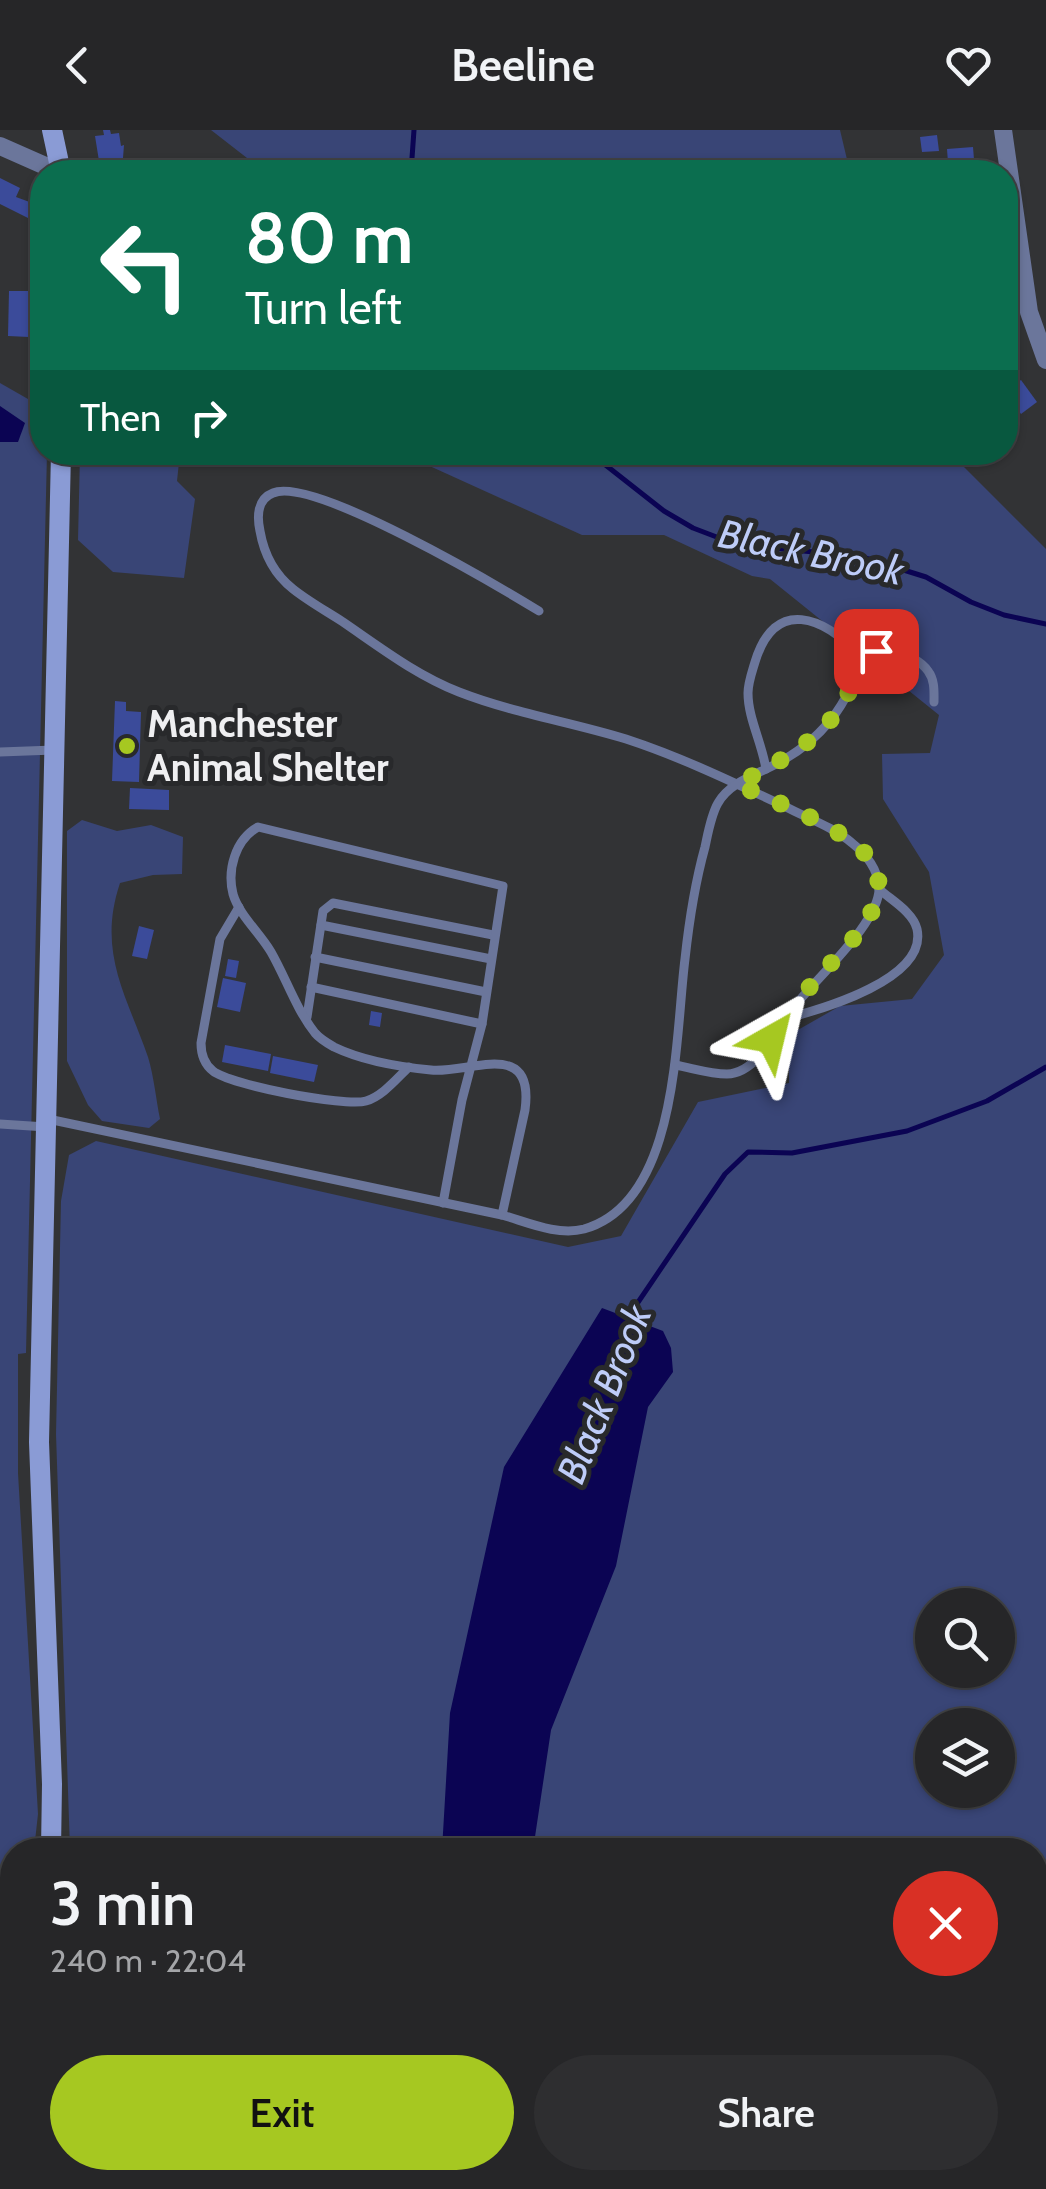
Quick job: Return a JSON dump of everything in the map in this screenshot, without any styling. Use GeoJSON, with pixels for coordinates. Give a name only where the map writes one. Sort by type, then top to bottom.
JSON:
{"type":"FeatureCollection","features":[{"type":"Feature","properties":{"kind":"street"},"geometry":{"type":"LineString","coordinates":[[52,130],[58,160]]}},
{"type":"Feature","properties":{"kind":"street"},"geometry":{"type":"LineString","coordinates":[[1008,131],[1011,160]]}},
{"type":"Feature","properties":{"kind":"street"},"geometry":{"type":"LineString","coordinates":[[0,146],[32,160]]}},
{"type":"Feature","properties":{"kind":"street"},"geometry":{"type":"LineString","coordinates":[[1018,217],[1029,312],[1046,360]]}},
{"type":"Feature","properties":{"kind":"street"},"geometry":{"type":"LineString","coordinates":[[51,1838],[39,1499],[61,465]]}},
{"type":"Feature","properties":{"kind":"lane"},"geometry":{"type":"LineString","coordinates":[[538,611],[414,540],[351,511],[298,492],[275,491],[262,501],[257,519],[263,548],[273,568],[290,587],[408,666],[462,693],[660,750],[850,840],[868,857],[880,888],[912,918],[917,941],[903,965],[869,991],[786,1019]]}},
{"type":"Feature","properties":{"kind":"lane"},"geometry":{"type":"LineString","coordinates":[[766,769],[748,688],[765,637],[778,624],[794,618],[831,630],[860,656]]}},
{"type":"Feature","properties":{"kind":"lane"},"geometry":{"type":"LineString","coordinates":[[860,656],[876,651],[917,661],[929,671],[934,702]]}},
{"type":"Feature","properties":{"kind":"lane"},"geometry":{"type":"LineString","coordinates":[[0,1124],[46,1123],[443,1203],[548,1229],[586,1228],[608,1217],[627,1202],[663,1135],[675,1064],[685,958],[702,860],[718,802],[737,784],[807,743],[836,714],[855,684],[860,656]]}},
{"type":"Feature","properties":{"kind":"lane"},"geometry":{"type":"LineString","coordinates":[[0,752],[54,750]]}},
{"type":"Feature","properties":{"kind":"lane"},"geometry":{"type":"LineString","coordinates":[[443,1203],[462,1100],[474,1065],[482,1024],[503,886],[258,828],[249,832],[237,848],[232,868],[231,881],[239,908],[261,936],[307,1020],[328,1044],[345,1052],[443,1070],[474,1065],[494,1061],[509,1066],[522,1077],[527,1093],[502,1216]]}},
{"type":"Feature","properties":{"kind":"lane"},"geometry":{"type":"LineString","coordinates":[[675,1064],[729,1074],[744,1070],[868,920],[878,904],[880,888]]}},
{"type":"Feature","properties":{"kind":"lane"},"geometry":{"type":"LineString","coordinates":[[307,1020],[323,911],[333,902],[493,935]]}},
{"type":"Feature","properties":{"kind":"lane"},"geometry":{"type":"LineString","coordinates":[[239,908],[220,938],[201,1043],[208,1067],[231,1079],[348,1103],[378,1096],[409,1066]]}},
{"type":"Feature","properties":{"kind":"lane"},"geometry":{"type":"LineString","coordinates":[[320,925],[491,959]]}},
{"type":"Feature","properties":{"kind":"lane"},"geometry":{"type":"LineString","coordinates":[[314,957],[486,992]]}},
{"type":"Feature","properties":{"kind":"lane"},"geometry":{"type":"LineString","coordinates":[[311,987],[482,1024]]}},
{"type":"Feature","properties":{"kind":"shaded area"},"geometry":{"type":"Polygon","coordinates":[[[211,130],[840,130],[847,160],[250,160],[211,130]]]}},
{"type":"Feature","properties":{"kind":"shaded area"},"geometry":{"type":"Polygon","coordinates":[[[0,383],[30,400],[30,465],[47,465],[26,1353],[18,1354],[18,1473],[38,1814],[35,1838],[0,1838],[0,383]]]}},
{"type":"Feature","properties":{"kind":"shaded area"},"geometry":{"type":"Polygon","coordinates":[[[80,465],[179,465],[177,481],[195,499],[184,578],[113,572],[78,540],[80,465]]]}},
{"type":"Feature","properties":{"kind":"shaded area"},"geometry":{"type":"Polygon","coordinates":[[[427,465],[962,465],[1046,549],[1046,1838],[70,1838],[56,1434],[61,1201],[69,1155],[96,1141],[568,1247],[621,1236],[698,1102],[789,1083],[789,1035],[840,1006],[912,999],[944,955],[929,872],[883,799],[882,754],[930,753],[939,715],[770,579],[752,576],[664,535],[582,535],[427,465]]]}},
{"type":"Feature","properties":{"kind":"shaded area"},"geometry":{"type":"Polygon","coordinates":[[[82,820],[117,831],[151,825],[183,837],[182,874],[153,875],[120,883],[114,908],[113,952],[117,972],[148,1057],[160,1119],[149,1128],[102,1121],[88,1105],[67,1061],[67,831],[82,820]]]}},
{"type":"Feature","properties":{"kind":"water"},"geometry":{"type":"Polygon","coordinates":[[[0,406],[25,423],[18,442],[0,442],[0,406]]]}},
{"type":"Feature","properties":{"kind":"water"},"geometry":{"type":"Polygon","coordinates":[[[602,1308],[663,1331],[671,1348],[673,1372],[648,1407],[616,1566],[551,1730],[535,1838],[443,1838],[450,1713],[504,1467],[602,1308]]]}},
{"type":"Feature","properties":{"kind":"building"},"geometry":{"type":"Polygon","coordinates":[[[103,130],[119,133],[121,146],[124,145],[123,158],[99,160],[95,136],[104,135],[103,130]]]}},
{"type":"Feature","properties":{"kind":"building"},"geometry":{"type":"Polygon","coordinates":[[[937,135],[939,151],[922,152],[920,137],[937,135]]]}},
{"type":"Feature","properties":{"kind":"building"},"geometry":{"type":"Polygon","coordinates":[[[973,147],[974,160],[948,160],[947,149],[973,147]]]}},
{"type":"Feature","properties":{"kind":"building"},"geometry":{"type":"Polygon","coordinates":[[[0,178],[20,188],[16,197],[30,202],[30,214],[28,218],[0,204],[0,178]]]}},
{"type":"Feature","properties":{"kind":"building"},"geometry":{"type":"Polygon","coordinates":[[[9,291],[30,291],[29,337],[8,336],[9,291]]]}},
{"type":"Feature","properties":{"kind":"building"},"geometry":{"type":"Polygon","coordinates":[[[1021,380],[1037,402],[1021,414],[1018,410],[1021,380]]]}},
{"type":"Feature","properties":{"kind":"building","name":"Manchester Animal Shelter"},"geometry":{"type":"Polygon","coordinates":[[[115,701],[126,702],[126,711],[141,712],[139,782],[112,781],[115,701]]]}},
{"type":"Feature","properties":{"kind":"building"},"geometry":{"type":"Polygon","coordinates":[[[130,788],[169,790],[169,810],[129,809],[130,788]]]}},
{"type":"Feature","properties":{"kind":"building"},"geometry":{"type":"Polygon","coordinates":[[[139,926],[154,930],[147,959],[132,956],[139,926]]]}},
{"type":"Feature","properties":{"kind":"building"},"geometry":{"type":"Polygon","coordinates":[[[228,959],[239,961],[236,978],[225,976],[228,959]]]}},
{"type":"Feature","properties":{"kind":"building"},"geometry":{"type":"Polygon","coordinates":[[[223,978],[246,983],[240,1012],[217,1007],[223,978]]]}},
{"type":"Feature","properties":{"kind":"building"},"geometry":{"type":"Polygon","coordinates":[[[371,1011],[382,1013],[380,1027],[369,1025],[371,1011]]]}},
{"type":"Feature","properties":{"kind":"building"},"geometry":{"type":"Polygon","coordinates":[[[225,1045],[271,1054],[268,1071],[222,1062],[225,1045]]]}},
{"type":"Feature","properties":{"kind":"building"},"geometry":{"type":"Polygon","coordinates":[[[273,1056],[318,1065],[314,1082],[270,1073],[273,1056]]]}},
{"type":"Feature","properties":{"kind":"waterway","name":"Black Brook"},"geometry":{"type":"LineString","coordinates":[[412,160],[414,130]]}},
{"type":"Feature","properties":{"kind":"waterway","name":"Black Brook"},"geometry":{"type":"LineString","coordinates":[[606,465],[664,511],[693,528],[735,544],[862,557],[926,577],[1004,615],[1046,624]]}},
{"type":"Feature","properties":{"kind":"waterway","name":"Black Brook"},"geometry":{"type":"LineString","coordinates":[[624,1323],[725,1174],[748,1152],[792,1153],[907,1131],[987,1101],[1046,1067]]}},
{"type":"Feature","properties":{"kind":"place","name":"Manchester Animal Shelter"},"geometry":{"type":"Point","coordinates":[127,746]}},
{"type":"Feature","properties":{"kind":"route"},"geometry":{"type":"LineString","coordinates":[[771,1039],[868,920],[878,904],[880,888],[868,857],[850,840],[737,784],[784,760],[827,724],[855,684],[860,656],[876,651]]}}]}
